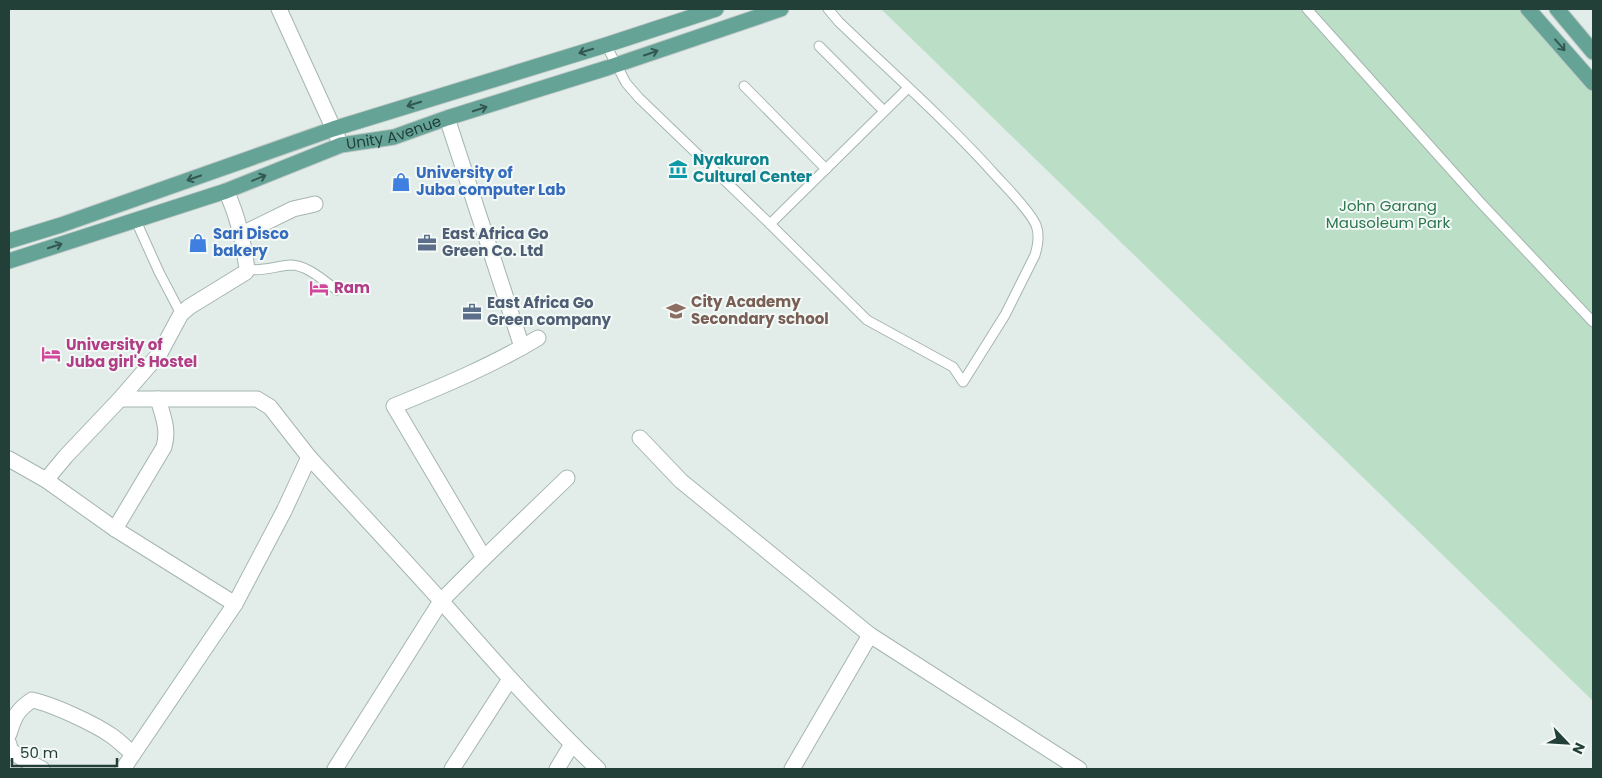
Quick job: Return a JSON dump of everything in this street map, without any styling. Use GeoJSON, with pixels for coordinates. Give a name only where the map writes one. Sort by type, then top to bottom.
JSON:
{"type":"FeatureCollection","features":[{"type":"Feature","properties":{"kind":"main road","name":"Unity Avenue"},"geometry":{"type":"LineString","coordinates":[[9,241],[61,225],[333,129],[716,9]]}},
{"type":"Feature","properties":{"kind":"main road","name":"Unity Avenue"},"geometry":{"type":"LineString","coordinates":[[9,261],[226,191],[341,145],[394,137],[781,9]]}},
{"type":"Feature","properties":{"kind":"main road"},"geometry":{"type":"LineString","coordinates":[[1528,9],[1593,83]]}},
{"type":"Feature","properties":{"kind":"main road"},"geometry":{"type":"LineString","coordinates":[[1557,9],[1593,52]]}},
{"type":"Feature","properties":{"kind":"street"},"geometry":{"type":"LineString","coordinates":[[278,9],[341,145]]}},
{"type":"Feature","properties":{"kind":"street"},"geometry":{"type":"LineString","coordinates":[[447,118],[522,347]]}},
{"type":"Feature","properties":{"kind":"street"},"geometry":{"type":"LineString","coordinates":[[46,480],[160,353],[181,314],[189,307],[242,276],[247,269],[242,234],[226,191]]}},
{"type":"Feature","properties":{"kind":"street"},"geometry":{"type":"LineString","coordinates":[[242,234],[293,209],[315,204]]}},
{"type":"Feature","properties":{"kind":"street"},"geometry":{"type":"LineString","coordinates":[[484,558],[394,406],[453,381],[538,338]]}},
{"type":"Feature","properties":{"kind":"street"},"geometry":{"type":"LineString","coordinates":[[120,399],[257,399],[270,407],[309,457],[510,679],[598,769]]}},
{"type":"Feature","properties":{"kind":"street"},"geometry":{"type":"LineString","coordinates":[[115,529],[164,447],[167,437],[166,426],[158,399]]}},
{"type":"Feature","properties":{"kind":"street"},"geometry":{"type":"LineString","coordinates":[[640,438],[681,480],[870,635],[1079,769]]}},
{"type":"Feature","properties":{"kind":"street"},"geometry":{"type":"LineString","coordinates":[[123,769],[235,604],[284,512],[309,457]]}},
{"type":"Feature","properties":{"kind":"street"},"geometry":{"type":"LineString","coordinates":[[9,459],[46,480],[115,529],[235,604]]}},
{"type":"Feature","properties":{"kind":"street"},"geometry":{"type":"LineString","coordinates":[[335,769],[441,601],[567,478]]}},
{"type":"Feature","properties":{"kind":"street"},"geometry":{"type":"LineString","coordinates":[[792,769],[870,635]]}},
{"type":"Feature","properties":{"kind":"street"},"geometry":{"type":"LineString","coordinates":[[452,769],[510,679]]}},
{"type":"Feature","properties":{"kind":"street"},"geometry":{"type":"LineString","coordinates":[[9,734],[15,717],[21,708],[32,700],[44,702],[83,720],[111,735],[133,754]]}},
{"type":"Feature","properties":{"kind":"street"},"geometry":{"type":"LineString","coordinates":[[9,744],[10,750],[22,759],[42,769]]}},
{"type":"Feature","properties":{"kind":"street"},"geometry":{"type":"LineString","coordinates":[[557,769],[572,744]]}},
{"type":"Feature","properties":{"kind":"lane"},"geometry":{"type":"LineString","coordinates":[[606,45],[626,83],[639,98],[867,320],[953,367],[963,382],[1005,315],[1035,254],[1038,244],[1035,222],[969,146],[839,22],[828,9]]}},
{"type":"Feature","properties":{"kind":"lane"},"geometry":{"type":"LineString","coordinates":[[1307,9],[1480,202],[1593,322]]}},
{"type":"Feature","properties":{"kind":"lane"},"geometry":{"type":"LineString","coordinates":[[819,46],[884,112]]}},
{"type":"Feature","properties":{"kind":"lane"},"geometry":{"type":"LineString","coordinates":[[744,86],[826,169]]}},
{"type":"Feature","properties":{"kind":"lane"},"geometry":{"type":"LineString","coordinates":[[770,224],[908,88]]}},
{"type":"Feature","properties":{"kind":"lane"},"geometry":{"type":"LineString","coordinates":[[136,221],[159,272],[181,314]]}},
{"type":"Feature","properties":{"kind":"lane"},"geometry":{"type":"LineString","coordinates":[[247,269],[257,271],[292,265],[301,267],[337,290]]}},
{"type":"Feature","properties":{"kind":"green space","name":"John Garang Mausoleum Park"},"geometry":{"type":"Polygon","coordinates":[[[881,9],[1522,9],[1593,93],[1593,701],[881,9]]]}},
{"type":"Feature","properties":{"kind":"place","name":"Nyakuron Cultural Center"},"geometry":{"type":"Point","coordinates":[678,169]}},
{"type":"Feature","properties":{"kind":"place","name":"University of Juba computer Lab"},"geometry":{"type":"Point","coordinates":[401,182]}},
{"type":"Feature","properties":{"kind":"place","name":"Sari Disco bakery"},"geometry":{"type":"Point","coordinates":[198,243]}},
{"type":"Feature","properties":{"kind":"place","name":"East Africa Go Green Co. Ltd"},"geometry":{"type":"Point","coordinates":[427,243]}},
{"type":"Feature","properties":{"kind":"place","name":"Ram"},"geometry":{"type":"Point","coordinates":[319,288]}},
{"type":"Feature","properties":{"kind":"place","name":"City Academy Secondary school"},"geometry":{"type":"Point","coordinates":[676,311]}},
{"type":"Feature","properties":{"kind":"place","name":"East Africa Go Green company"},"geometry":{"type":"Point","coordinates":[472,312]}},
{"type":"Feature","properties":{"kind":"place","name":"University of Juba girl's Hostel"},"geometry":{"type":"Point","coordinates":[51,354]}}]}
